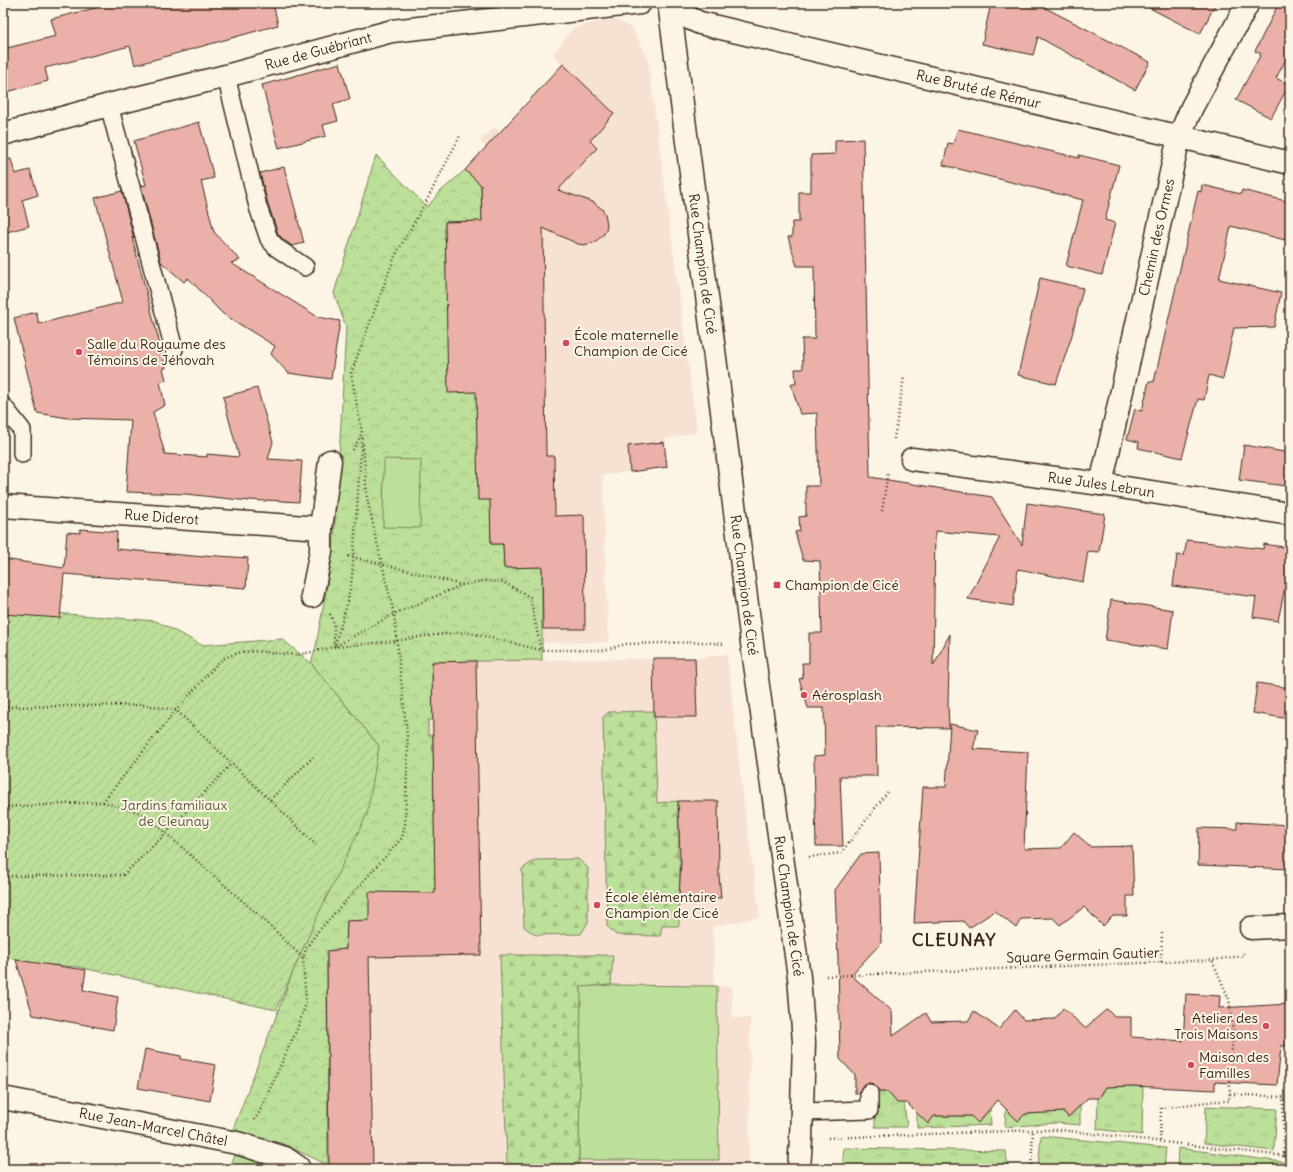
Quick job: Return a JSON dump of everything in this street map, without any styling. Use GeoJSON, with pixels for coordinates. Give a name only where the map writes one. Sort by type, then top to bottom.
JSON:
{"type":"FeatureCollection","features":[{"type":"Feature","properties":{"kind":"street","name":"Rue de Guébriant"},"geometry":{"type":"LineString","coordinates":[[3,134],[392,31],[490,11],[640,3]]}},
{"type":"Feature","properties":{"kind":"street","name":"Rue Champion de Cicé"},"geometry":{"type":"LineString","coordinates":[[669,3],[752,643],[799,978],[804,1042],[802,1139],[799,1169]]}},
{"type":"Feature","properties":{"kind":"street","name":"Rue Bruté de Rémur"},"geometry":{"type":"LineString","coordinates":[[672,3],[689,18],[700,23],[1290,163]]}},
{"type":"Feature","properties":{"kind":"street","name":"Chemin des Ormes"},"geometry":{"type":"LineString","coordinates":[[1101,484],[1179,137],[1192,107],[1248,3]]}},
{"type":"Feature","properties":{"kind":"street","name":"Rue Jules Lebrun"},"geometry":{"type":"LineString","coordinates":[[912,460],[1101,484],[1290,514]]}},
{"type":"Feature","properties":{"kind":"street"},"geometry":{"type":"LineString","coordinates":[[312,596],[321,551],[321,528],[330,461]]}},
{"type":"Feature","properties":{"kind":"street","name":"Rue Diderot"},"geometry":{"type":"LineString","coordinates":[[3,506],[321,528]]}},
{"type":"Feature","properties":{"kind":"street"},"geometry":{"type":"LineString","coordinates":[[1251,928],[1290,926]]}},
{"type":"Feature","properties":{"kind":"street","name":"Rue Jean-Marcel Châtel"},"geometry":{"type":"LineString","coordinates":[[3,1098],[237,1143],[285,1158],[299,1169]]}},
{"type":"Feature","properties":{"kind":"lane"},"geometry":{"type":"LineString","coordinates":[[226,76],[258,207],[269,239],[278,248],[305,267]]}},
{"type":"Feature","properties":{"kind":"lane"},"geometry":{"type":"LineString","coordinates":[[109,105],[174,349]]}},
{"type":"Feature","properties":{"kind":"lane"},"geometry":{"type":"LineString","coordinates":[[3,406],[22,430],[22,454]]}},
{"type":"Feature","properties":{"kind":"lane"},"geometry":{"type":"LineString","coordinates":[[802,1112],[869,1110],[869,1093]]}},
{"type":"Feature","properties":{"kind":"path"},"geometry":{"type":"LineString","coordinates":[[237,1143],[259,1113],[297,1029],[306,1004],[303,958],[307,947],[316,934],[402,838],[405,824],[408,745],[394,614],[367,498],[362,433],[351,373],[395,256],[427,200],[461,134]]}},
{"type":"Feature","properties":{"kind":"path"},"geometry":{"type":"LineString","coordinates":[[893,441],[904,377]]}},
{"type":"Feature","properties":{"kind":"path"},"geometry":{"type":"LineString","coordinates":[[330,461],[351,454],[362,433]]}},
{"type":"Feature","properties":{"kind":"path"},"geometry":{"type":"LineString","coordinates":[[334,647],[348,601],[354,558],[362,433]]}},
{"type":"Feature","properties":{"kind":"path"},"geometry":{"type":"LineString","coordinates":[[882,511],[888,472]]}},
{"type":"Feature","properties":{"kind":"path"},"geometry":{"type":"LineString","coordinates":[[321,551],[382,564],[462,585]]}},
{"type":"Feature","properties":{"kind":"path"},"geometry":{"type":"LineString","coordinates":[[334,647],[394,614],[462,585],[484,581],[503,582],[530,596],[542,650]]}},
{"type":"Feature","properties":{"kind":"path"},"geometry":{"type":"LineString","coordinates":[[312,596],[328,608],[334,624],[334,647]]}},
{"type":"Feature","properties":{"kind":"path"},"geometry":{"type":"LineString","coordinates":[[103,802],[176,710],[220,661],[229,656],[242,652],[254,651],[297,655],[334,647],[466,632],[542,650],[604,650],[626,644],[701,642],[726,644],[752,643]]}},
{"type":"Feature","properties":{"kind":"path"},"geometry":{"type":"LineString","coordinates":[[3,707],[144,705],[176,710],[316,845]]}},
{"type":"Feature","properties":{"kind":"path"},"geometry":{"type":"LineString","coordinates":[[270,800],[313,757]]}},
{"type":"Feature","properties":{"kind":"path"},"geometry":{"type":"LineString","coordinates":[[3,876],[123,875],[166,833],[232,763]]}},
{"type":"Feature","properties":{"kind":"path"},"geometry":{"type":"LineString","coordinates":[[783,861],[841,853],[889,790]]}},
{"type":"Feature","properties":{"kind":"path"},"geometry":{"type":"LineString","coordinates":[[3,808],[103,802],[144,814],[263,919],[303,958]]}},
{"type":"Feature","properties":{"kind":"path","name":"Square Germain Gautier"},"geometry":{"type":"LineString","coordinates":[[799,978],[1212,960],[1243,956],[1251,928]]}},
{"type":"Feature","properties":{"kind":"path"},"geometry":{"type":"LineString","coordinates":[[1161,962],[1162,933]]}},
{"type":"Feature","properties":{"kind":"path"},"geometry":{"type":"LineString","coordinates":[[1160,1141],[1161,1108],[1215,1101],[1229,1101],[1233,1029],[1229,999],[1212,960]]}},
{"type":"Feature","properties":{"kind":"path"},"geometry":{"type":"LineString","coordinates":[[1230,1094],[1284,1097],[1284,1156]]}},
{"type":"Feature","properties":{"kind":"path"},"geometry":{"type":"LineString","coordinates":[[1031,1169],[1033,1130]]}},
{"type":"Feature","properties":{"kind":"path"},"geometry":{"type":"LineString","coordinates":[[802,1139],[1061,1130],[1284,1156],[1290,1155]]}},
{"type":"Feature","properties":{"kind":"path"},"geometry":{"type":"LineString","coordinates":[[1284,1156],[1290,1160]]}},
{"type":"Feature","properties":{"kind":"shaded area","name":"École maternelle Champion de Cicé"},"geometry":{"type":"Polygon","coordinates":[[[613,19],[632,28],[648,59],[697,432],[665,439],[667,467],[603,475],[608,642],[542,643],[542,567],[504,568],[491,544],[490,500],[446,265],[445,222],[482,221],[481,185],[465,170],[486,147],[480,141],[494,127],[500,132],[563,65],[553,54],[573,28],[613,19]]]}},
{"type":"Feature","properties":{"kind":"shaded area","name":"École élémentaire Champion de Cicé"},"geometry":{"type":"Polygon","coordinates":[[[727,654],[743,797],[760,917],[712,927],[714,986],[732,986],[732,1018],[750,1018],[749,1169],[329,1169],[328,950],[346,949],[347,921],[433,735],[428,735],[428,720],[433,720],[476,661],[696,658],[727,654]]]}},
{"type":"Feature","properties":{"kind":"green space"},"geometry":{"type":"Polygon","coordinates":[[[376,155],[427,207],[441,191],[465,170],[481,185],[482,221],[445,222],[446,264],[491,392],[491,544],[503,544],[504,568],[542,567],[542,660],[432,662],[433,720],[428,720],[428,735],[433,735],[436,918],[347,921],[346,949],[328,951],[328,1165],[281,1143],[232,1132],[379,746],[311,663],[315,651],[333,553],[339,458],[346,327],[334,293],[376,155]]]}},
{"type":"Feature","properties":{"kind":"green space"},"geometry":{"type":"Polygon","coordinates":[[[384,459],[421,460],[420,528],[383,527],[384,459]]]}},
{"type":"Feature","properties":{"kind":"green space","name":"Jardins familiaux de Cleunay"},"geometry":{"type":"Polygon","coordinates":[[[3,609],[156,621],[202,645],[282,639],[311,663],[379,746],[367,814],[317,917],[276,1010],[78,967],[37,964],[3,957],[3,609]]]}},
{"type":"Feature","properties":{"kind":"green space"},"geometry":{"type":"Polygon","coordinates":[[[654,711],[657,803],[678,801],[678,858],[680,858],[679,926],[662,926],[660,936],[616,935],[607,926],[603,717],[609,712],[654,711]]]}},
{"type":"Feature","properties":{"kind":"green space"},"geometry":{"type":"Polygon","coordinates":[[[578,859],[588,868],[588,922],[581,934],[536,935],[524,927],[522,869],[535,860],[578,859]]]}},
{"type":"Feature","properties":{"kind":"green space"},"geometry":{"type":"Polygon","coordinates":[[[500,955],[613,955],[611,985],[581,987],[579,1164],[507,1164],[500,955]]]}},
{"type":"Feature","properties":{"kind":"green space"},"geometry":{"type":"Polygon","coordinates":[[[611,985],[717,986],[719,1160],[579,1160],[581,987],[611,985]]]}},
{"type":"Feature","properties":{"kind":"green space"},"geometry":{"type":"Polygon","coordinates":[[[1104,1087],[1143,1087],[1142,1135],[1097,1129],[1098,1098],[1104,1091],[1104,1087]]]}},
{"type":"Feature","properties":{"kind":"green space"},"geometry":{"type":"Polygon","coordinates":[[[875,1092],[892,1092],[904,1103],[907,1127],[875,1127],[875,1092]]]}},
{"type":"Feature","properties":{"kind":"green space"},"geometry":{"type":"Polygon","coordinates":[[[1080,1106],[1080,1125],[1056,1123],[1005,1127],[1006,1109],[1025,1114],[1064,1112],[1068,1117],[1080,1106]]]}},
{"type":"Feature","properties":{"kind":"green space"},"geometry":{"type":"Polygon","coordinates":[[[1206,1106],[1277,1109],[1274,1151],[1204,1143],[1206,1106]]]}},
{"type":"Feature","properties":{"kind":"green space"},"geometry":{"type":"Polygon","coordinates":[[[990,1109],[991,1125],[917,1128],[917,1113],[928,1124],[934,1116],[971,1116],[978,1123],[990,1109]]]}},
{"type":"Feature","properties":{"kind":"green space"},"geometry":{"type":"Polygon","coordinates":[[[1041,1136],[1166,1148],[1164,1169],[1038,1169],[1041,1136]]]}},
{"type":"Feature","properties":{"kind":"green space"},"geometry":{"type":"Polygon","coordinates":[[[844,1148],[1006,1151],[1008,1169],[842,1169],[844,1148]]]}},
{"type":"Feature","properties":{"kind":"green space"},"geometry":{"type":"Polygon","coordinates":[[[1178,1148],[1283,1162],[1282,1169],[1177,1169],[1178,1148]]]}},
{"type":"Feature","properties":{"kind":"green space"},"geometry":{"type":"Polygon","coordinates":[[[235,1155],[257,1162],[269,1169],[229,1169],[235,1155]]]}},
{"type":"Feature","properties":{"kind":"building"},"geometry":{"type":"Polygon","coordinates":[[[94,3],[273,3],[278,25],[135,65],[130,46],[45,68],[48,81],[3,93],[3,49],[56,36],[51,19],[95,8],[94,3]]]}},
{"type":"Feature","properties":{"kind":"building"},"geometry":{"type":"Polygon","coordinates":[[[991,3],[1036,3],[1150,62],[1135,90],[1038,37],[1033,55],[982,44],[991,3]]]}},
{"type":"Feature","properties":{"kind":"building"},"geometry":{"type":"Polygon","coordinates":[[[1140,3],[1216,3],[1200,34],[1140,3]]]}},
{"type":"Feature","properties":{"kind":"building"},"geometry":{"type":"Polygon","coordinates":[[[1279,3],[1290,3],[1290,52],[1276,78],[1289,85],[1271,118],[1236,100],[1261,54],[1255,51],[1279,3]]]}},
{"type":"Feature","properties":{"kind":"building"},"geometry":{"type":"Polygon","coordinates":[[[340,63],[350,99],[333,104],[338,121],[323,125],[326,136],[279,148],[262,85],[340,63]]]}},
{"type":"Feature","properties":{"kind":"building"},"geometry":{"type":"Polygon","coordinates":[[[563,64],[614,113],[590,141],[597,148],[558,190],[593,202],[602,209],[605,214],[607,224],[603,235],[595,242],[584,245],[578,244],[543,228],[546,456],[554,456],[555,516],[584,515],[585,629],[543,629],[542,567],[504,568],[503,544],[491,544],[490,500],[478,500],[476,392],[448,393],[445,222],[482,221],[481,185],[465,170],[563,64]]]}},
{"type":"Feature","properties":{"kind":"building"},"geometry":{"type":"Polygon","coordinates":[[[199,122],[214,178],[201,181],[214,232],[240,260],[231,263],[318,317],[340,321],[331,379],[288,373],[271,354],[275,346],[223,314],[188,278],[184,282],[161,262],[141,186],[146,185],[134,141],[199,122]]]}},
{"type":"Feature","properties":{"kind":"building"},"geometry":{"type":"Polygon","coordinates":[[[958,129],[1079,158],[1079,155],[1119,165],[1105,220],[1115,223],[1102,275],[1066,266],[1083,200],[943,165],[948,143],[953,144],[958,129]]]}},
{"type":"Feature","properties":{"kind":"building"},"geometry":{"type":"Polygon","coordinates":[[[863,139],[870,477],[992,497],[1022,545],[1027,503],[1105,514],[1099,552],[1088,551],[1083,582],[1018,569],[1013,606],[968,599],[1000,537],[935,531],[933,666],[950,634],[948,703],[949,728],[876,727],[877,776],[840,776],[843,846],[816,846],[814,756],[825,755],[824,708],[808,708],[799,679],[803,678],[802,663],[809,663],[809,633],[822,633],[820,561],[803,560],[795,532],[800,531],[799,517],[806,516],[806,486],[819,486],[817,413],[800,414],[791,384],[796,384],[795,369],[803,369],[802,339],[815,339],[814,266],[797,266],[788,237],[792,237],[792,222],[799,222],[799,192],[811,192],[811,155],[835,154],[835,140],[863,139]]]}},
{"type":"Feature","properties":{"kind":"building"},"geometry":{"type":"Polygon","coordinates":[[[11,159],[15,174],[30,170],[38,195],[22,200],[29,226],[3,233],[3,160],[11,159]]]}},
{"type":"Feature","properties":{"kind":"building"},"geometry":{"type":"Polygon","coordinates":[[[284,167],[304,243],[292,246],[278,234],[260,173],[284,167]]]}},
{"type":"Feature","properties":{"kind":"building"},"geometry":{"type":"Polygon","coordinates":[[[1202,185],[1241,194],[1242,190],[1290,202],[1290,216],[1285,240],[1231,226],[1219,279],[1281,293],[1274,327],[1234,328],[1223,379],[1209,375],[1204,400],[1198,399],[1182,458],[1138,448],[1139,442],[1127,439],[1135,409],[1142,411],[1149,381],[1154,382],[1198,191],[1201,192],[1202,185]]]}},
{"type":"Feature","properties":{"kind":"building"},"geometry":{"type":"Polygon","coordinates":[[[122,191],[134,239],[132,237],[166,368],[163,368],[166,380],[160,382],[165,405],[153,412],[165,454],[207,457],[207,454],[239,457],[223,397],[257,388],[273,442],[268,459],[302,461],[299,502],[266,500],[249,501],[186,494],[126,492],[131,420],[68,418],[37,413],[14,318],[36,312],[39,324],[123,302],[95,198],[122,191]]]}},
{"type":"Feature","properties":{"kind":"building"},"geometry":{"type":"Polygon","coordinates":[[[1040,278],[1083,288],[1072,335],[1056,384],[1018,375],[1040,278]]]}},
{"type":"Feature","properties":{"kind":"building"},"geometry":{"type":"Polygon","coordinates":[[[664,442],[667,467],[630,472],[628,446],[664,442]]]}},
{"type":"Feature","properties":{"kind":"building"},"geometry":{"type":"Polygon","coordinates":[[[1244,445],[1290,453],[1290,464],[1286,486],[1239,480],[1244,445]]]}},
{"type":"Feature","properties":{"kind":"building"},"geometry":{"type":"Polygon","coordinates":[[[80,529],[117,532],[116,549],[204,557],[204,555],[248,558],[246,588],[64,574],[60,618],[3,614],[3,559],[64,568],[67,532],[80,533],[80,529]]]}},
{"type":"Feature","properties":{"kind":"building"},"geometry":{"type":"Polygon","coordinates":[[[1187,540],[1263,549],[1264,544],[1290,548],[1290,582],[1286,582],[1278,621],[1253,617],[1256,597],[1173,586],[1177,555],[1184,556],[1187,540]]]}},
{"type":"Feature","properties":{"kind":"building"},"geometry":{"type":"Polygon","coordinates":[[[1111,600],[1173,610],[1168,649],[1105,640],[1111,600]]]}},
{"type":"Feature","properties":{"kind":"building"},"geometry":{"type":"Polygon","coordinates":[[[653,658],[695,658],[697,717],[654,717],[653,658]]]}},
{"type":"Feature","properties":{"kind":"building"},"geometry":{"type":"Polygon","coordinates":[[[476,661],[481,955],[369,957],[373,1169],[329,1169],[327,951],[346,949],[347,921],[369,920],[369,892],[435,893],[432,662],[476,661]]]}},
{"type":"Feature","properties":{"kind":"building"},"geometry":{"type":"Polygon","coordinates":[[[1257,683],[1290,688],[1290,719],[1253,713],[1257,683]]]}},
{"type":"Feature","properties":{"kind":"building"},"geometry":{"type":"Polygon","coordinates":[[[950,724],[978,730],[973,749],[1028,752],[1024,849],[1061,848],[1074,832],[1091,847],[1132,846],[1134,896],[1127,896],[1127,916],[1113,916],[1103,926],[1084,907],[1060,925],[1053,918],[1021,919],[1016,928],[995,911],[969,928],[963,921],[914,923],[923,787],[946,787],[950,724]]]}},
{"type":"Feature","properties":{"kind":"building"},"geometry":{"type":"Polygon","coordinates":[[[678,801],[718,801],[719,876],[721,898],[679,898],[681,859],[678,801]]]}},
{"type":"Feature","properties":{"kind":"building"},"geometry":{"type":"Polygon","coordinates":[[[1237,822],[1290,825],[1290,869],[1198,865],[1199,828],[1237,829],[1237,822]]]}},
{"type":"Feature","properties":{"kind":"building"},"geometry":{"type":"Polygon","coordinates":[[[879,853],[881,943],[851,975],[892,1011],[893,1036],[926,1013],[931,1022],[968,1021],[974,1011],[999,1029],[1015,1010],[1024,1020],[1055,1019],[1063,1008],[1085,1028],[1107,1009],[1114,1017],[1131,1017],[1131,1037],[1183,1041],[1186,994],[1220,996],[1219,1008],[1290,1004],[1290,1046],[1281,1046],[1277,1085],[1215,1082],[1215,1090],[1132,1086],[1106,1087],[1099,1098],[1088,1098],[1068,1117],[1064,1112],[1025,1114],[1018,1121],[997,1100],[978,1123],[971,1116],[934,1116],[928,1124],[907,1103],[897,1103],[888,1092],[879,1092],[874,1084],[864,1084],[859,1093],[855,1093],[855,1075],[840,1059],[835,890],[861,854],[879,853]]]}},
{"type":"Feature","properties":{"kind":"building"},"geometry":{"type":"Polygon","coordinates":[[[16,960],[86,970],[83,990],[118,997],[113,1030],[33,1015],[16,960]]]}},
{"type":"Feature","properties":{"kind":"building"},"geometry":{"type":"Polygon","coordinates":[[[145,1049],[181,1056],[181,1059],[216,1065],[210,1101],[138,1088],[145,1049]]]}},
{"type":"Feature","properties":{"kind":"place","name":"École maternelle Champion de Cicé"},"geometry":{"type":"Point","coordinates":[566,343]}},
{"type":"Feature","properties":{"kind":"place","name":"Salle du Royaume des Témoins de Jéhovah"},"geometry":{"type":"Point","coordinates":[79,352]}},
{"type":"Feature","properties":{"kind":"place","name":"Champion de Cicé"},"geometry":{"type":"Point","coordinates":[777,585]}},
{"type":"Feature","properties":{"kind":"place","name":"Aérosplash"},"geometry":{"type":"Point","coordinates":[804,695]}},
{"type":"Feature","properties":{"kind":"place","name":"École élémentaire Champion de Cicé"},"geometry":{"type":"Point","coordinates":[597,905]}},
{"type":"Feature","properties":{"kind":"place","name":"Atelier des Trois Maisons"},"geometry":{"type":"Point","coordinates":[1266,1026]}},
{"type":"Feature","properties":{"kind":"place","name":"Maison des Familles"},"geometry":{"type":"Point","coordinates":[1191,1065]}},
{"type":"Feature","properties":{"kind":"district","name":"CLEUNAY"},"geometry":{"type":"Point","coordinates":[954,940]}}]}
